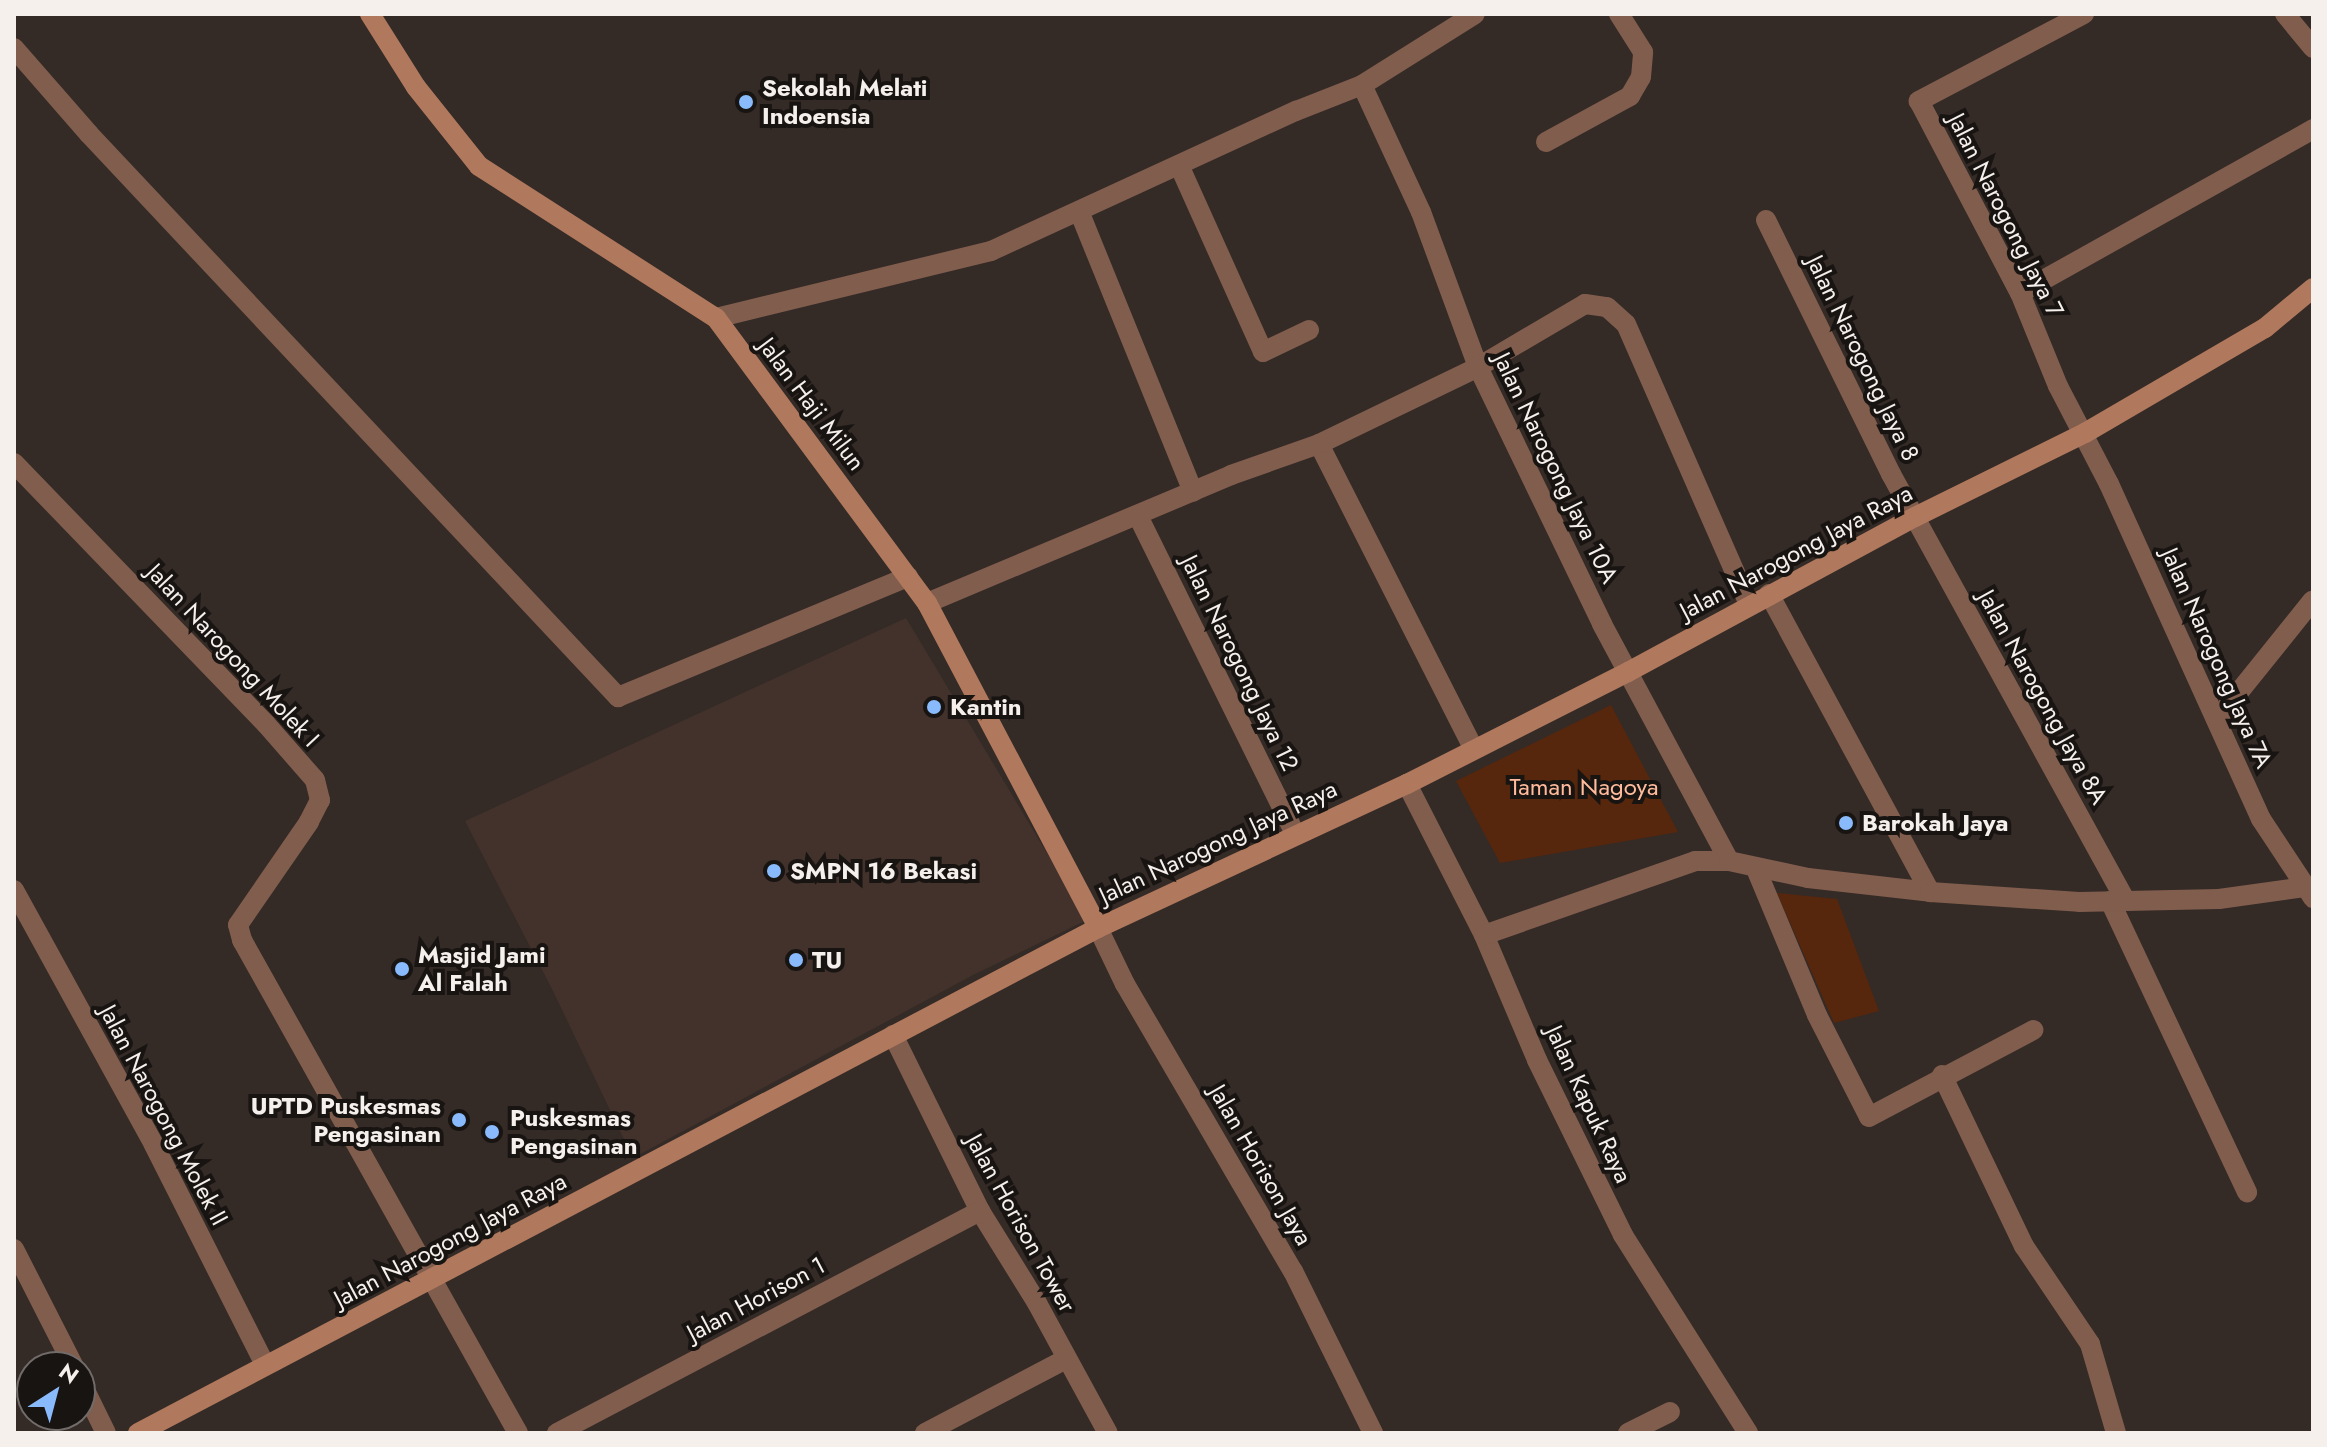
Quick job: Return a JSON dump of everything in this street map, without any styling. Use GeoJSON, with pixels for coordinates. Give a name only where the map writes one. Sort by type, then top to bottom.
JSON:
{"type":"FeatureCollection","features":[{"type":"Feature","properties":{"kind":"street","name":"Jalan Haji Milun"},"geometry":{"type":"LineString","coordinates":[[370,14],[416,87],[479,166],[716,318],[927,603],[1098,928]]}},
{"type":"Feature","properties":{"kind":"street"},"geometry":{"type":"LineString","coordinates":[[716,318],[991,251],[1296,111],[1362,85],[1475,14]]}},
{"type":"Feature","properties":{"kind":"street"},"geometry":{"type":"LineString","coordinates":[[1546,142],[1630,96],[1641,77],[1643,52],[1619,14]]}},
{"type":"Feature","properties":{"kind":"street","name":"Jalan Narogong Jaya 7"},"geometry":{"type":"LineString","coordinates":[[2084,14],[1919,101],[2020,293],[2058,386],[2085,433]]}},
{"type":"Feature","properties":{"kind":"street"},"geometry":{"type":"LineString","coordinates":[[2285,14],[2313,48]]}},
{"type":"Feature","properties":{"kind":"street"},"geometry":{"type":"LineString","coordinates":[[14,48],[89,134],[618,697],[908,577]]}},
{"type":"Feature","properties":{"kind":"street","name":"Jalan Narogong Jaya 10A"},"geometry":{"type":"LineString","coordinates":[[1362,85],[1421,212],[1478,367],[1628,672],[1729,861]]}},
{"type":"Feature","properties":{"kind":"street"},"geometry":{"type":"LineString","coordinates":[[2020,293],[2313,129]]}},
{"type":"Feature","properties":{"kind":"street"},"geometry":{"type":"LineString","coordinates":[[1179,165],[1263,352],[1309,330]]}},
{"type":"Feature","properties":{"kind":"street"},"geometry":{"type":"LineString","coordinates":[[1079,211],[1193,492]]}},
{"type":"Feature","properties":{"kind":"street","name":"Jalan Narogong Jaya 8"},"geometry":{"type":"LineString","coordinates":[[1766,220],[1915,517]]}},
{"type":"Feature","properties":{"kind":"street","name":"Jalan Narogong Jaya Raya"},"geometry":{"type":"LineString","coordinates":[[138,1433],[1098,928],[1295,833],[1407,784],[1473,747],[1628,672],[1915,517],[2085,433],[2265,328],[2313,288]]}},
{"type":"Feature","properties":{"kind":"street"},"geometry":{"type":"LineString","coordinates":[[927,603],[1193,492],[1319,444],[1478,367],[1585,304],[1607,307],[1626,324],[1749,604]]}},
{"type":"Feature","properties":{"kind":"street","name":"Jalan Narogong Jaya 7A"},"geometry":{"type":"LineString","coordinates":[[2085,433],[2218,718],[2261,819],[2309,892]]}},
{"type":"Feature","properties":{"kind":"street"},"geometry":{"type":"LineString","coordinates":[[1319,444],[1473,747]]}},
{"type":"Feature","properties":{"kind":"street","name":"Jalan Narogong Molek I"},"geometry":{"type":"LineString","coordinates":[[14,463],[266,724],[315,780],[320,800],[309,822],[238,925],[242,940],[434,1278]]}},
{"type":"Feature","properties":{"kind":"street","name":"Jalan Narogong Jaya 12"},"geometry":{"type":"LineString","coordinates":[[1138,516],[1295,833]]}},
{"type":"Feature","properties":{"kind":"street","name":"Jalan Narogong Jaya 8A"},"geometry":{"type":"LineString","coordinates":[[1915,517],[2118,901],[2247,1192]]}},
{"type":"Feature","properties":{"kind":"street"},"geometry":{"type":"LineString","coordinates":[[1769,594],[1930,892]]}},
{"type":"Feature","properties":{"kind":"street"},"geometry":{"type":"LineString","coordinates":[[2218,718],[2313,600]]}},
{"type":"Feature","properties":{"kind":"street","name":"Jalan Kapuk Raya"},"geometry":{"type":"LineString","coordinates":[[1407,784],[1484,935],[1537,1060],[1623,1235],[1748,1433]]}},
{"type":"Feature","properties":{"kind":"street"},"geometry":{"type":"LineString","coordinates":[[1484,935],[1695,861],[1729,861],[1756,869],[1930,892],[2118,901],[2219,899],[2309,892]]}},
{"type":"Feature","properties":{"kind":"street"},"geometry":{"type":"LineString","coordinates":[[1756,869],[1817,1015],[1869,1117],[1942,1075],[2033,1030]]}},
{"type":"Feature","properties":{"kind":"street","name":"Jalan Narogong Molek II"},"geometry":{"type":"LineString","coordinates":[[14,890],[154,1145],[265,1365]]}},
{"type":"Feature","properties":{"kind":"street","name":"Jalan Horison Jaya"},"geometry":{"type":"LineString","coordinates":[[1098,928],[1125,984],[1293,1271],[1373,1433]]}},
{"type":"Feature","properties":{"kind":"street","name":"Jalan Horison Tower"},"geometry":{"type":"LineString","coordinates":[[893,1035],[980,1211],[1037,1303],[1108,1433]]}},
{"type":"Feature","properties":{"kind":"street"},"geometry":{"type":"LineString","coordinates":[[1942,1075],[2024,1246],[2090,1344],[2116,1433]]}},
{"type":"Feature","properties":{"kind":"street","name":"Jalan Horison 1"},"geometry":{"type":"LineString","coordinates":[[557,1433],[980,1211]]}},
{"type":"Feature","properties":{"kind":"street"},"geometry":{"type":"LineString","coordinates":[[14,1249],[66,1351]]}},
{"type":"Feature","properties":{"kind":"street"},"geometry":{"type":"LineString","coordinates":[[434,1278],[460,1333],[518,1433]]}},
{"type":"Feature","properties":{"kind":"street"},"geometry":{"type":"LineString","coordinates":[[925,1433],[1066,1359]]}},
{"type":"Feature","properties":{"kind":"street"},"geometry":{"type":"LineString","coordinates":[[1628,1433],[1670,1412]]}},
{"type":"Feature","properties":{"kind":"street"},"geometry":{"type":"LineString","coordinates":[[96,1413],[106,1433]]}},
{"type":"Feature","properties":{"kind":"shaded area","name":"SMPN 16 Bekasi"},"geometry":{"type":"Polygon","coordinates":[[[906,618],[1087,920],[975,974],[633,1158],[553,991],[465,821],[906,618]]]}},
{"type":"Feature","properties":{"kind":"green space","name":"Taman Nagoya"},"geometry":{"type":"Polygon","coordinates":[[[1611,705],[1678,832],[1500,863],[1456,781],[1611,705]]]}},
{"type":"Feature","properties":{"kind":"green space"},"geometry":{"type":"Polygon","coordinates":[[[1777,893],[1837,899],[1879,1011],[1834,1023],[1777,893]]]}},
{"type":"Feature","properties":{"kind":"place","name":"Sekolah Melati Indoensia"},"geometry":{"type":"Point","coordinates":[746,102]}},
{"type":"Feature","properties":{"kind":"place","name":"Kantin"},"geometry":{"type":"Point","coordinates":[934,707]}},
{"type":"Feature","properties":{"kind":"place","name":"Barokah Jaya"},"geometry":{"type":"Point","coordinates":[1846,823]}},
{"type":"Feature","properties":{"kind":"place","name":"SMPN 16 Bekasi"},"geometry":{"type":"Point","coordinates":[774,871]}},
{"type":"Feature","properties":{"kind":"place","name":"TU"},"geometry":{"type":"Point","coordinates":[796,960]}},
{"type":"Feature","properties":{"kind":"place","name":"Masjid Jami Al Falah"},"geometry":{"type":"Point","coordinates":[402,969]}},
{"type":"Feature","properties":{"kind":"place","name":"UPTD Puskesmas Pengasinan"},"geometry":{"type":"Point","coordinates":[459,1120]}},
{"type":"Feature","properties":{"kind":"place","name":"Puskesmas Pengasinan"},"geometry":{"type":"Point","coordinates":[492,1132]}}]}
